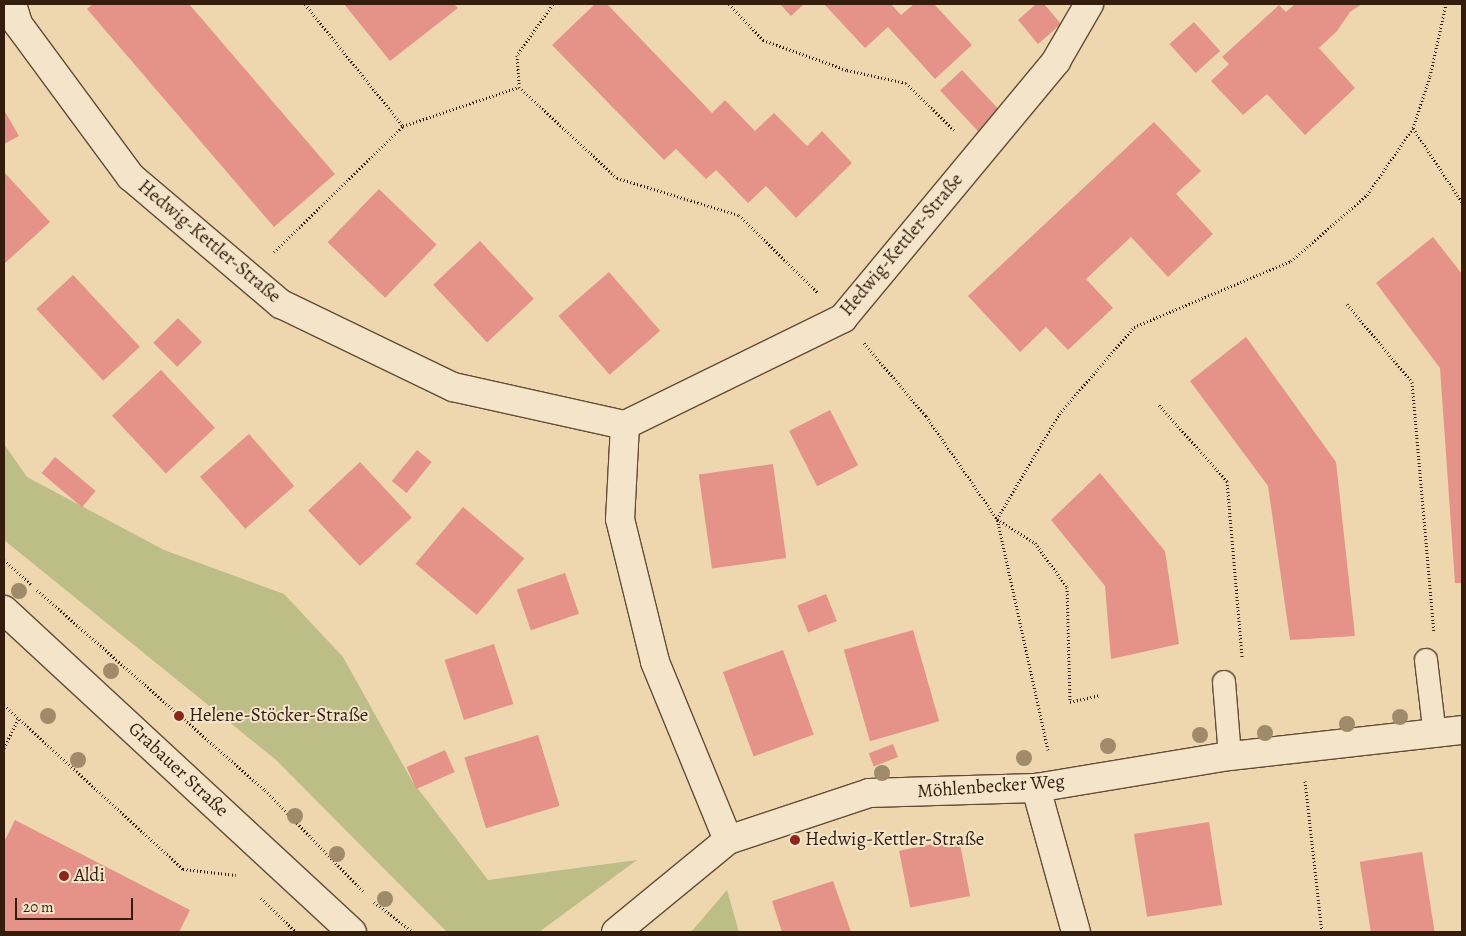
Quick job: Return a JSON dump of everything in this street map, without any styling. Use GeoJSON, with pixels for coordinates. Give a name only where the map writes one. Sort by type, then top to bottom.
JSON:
{"type":"FeatureCollection","features":[{"type":"Feature","properties":{"kind":"street","name":"Hedwig-Kettler-Straße"},"geometry":{"type":"LineString","coordinates":[[12,4],[18,24],[131,177],[281,304],[453,387],[625,425],[843,318],[1056,61],[1089,4]]}},
{"type":"Feature","properties":{"kind":"street"},"geometry":{"type":"LineString","coordinates":[[625,425],[620,519],[654,662],[728,840]]}},
{"type":"Feature","properties":{"kind":"street","name":"Grabauer Straße"},"geometry":{"type":"LineString","coordinates":[[4,610],[352,932]]}},
{"type":"Feature","properties":{"kind":"street","name":"Möhlenbecker Weg"},"geometry":{"type":"LineString","coordinates":[[616,932],[728,840],[869,794],[1046,787],[1230,756],[1435,735],[1462,730]]}},
{"type":"Feature","properties":{"kind":"street"},"geometry":{"type":"LineString","coordinates":[[1046,787],[1076,932]]}},
{"type":"Feature","properties":{"kind":"lane"},"geometry":{"type":"LineString","coordinates":[[1426,660],[1435,735]]}},
{"type":"Feature","properties":{"kind":"lane"},"geometry":{"type":"LineString","coordinates":[[1224,682],[1230,756]]}},
{"type":"Feature","properties":{"kind":"path"},"geometry":{"type":"LineString","coordinates":[[305,4],[403,126]]}},
{"type":"Feature","properties":{"kind":"path"},"geometry":{"type":"LineString","coordinates":[[553,4],[517,55],[519,87],[617,178],[739,215],[843,318],[926,416],[997,520],[1046,787]]}},
{"type":"Feature","properties":{"kind":"path"},"geometry":{"type":"LineString","coordinates":[[729,4],[763,40],[847,70],[906,83],[979,154]]}},
{"type":"Feature","properties":{"kind":"path"},"geometry":{"type":"LineString","coordinates":[[997,520],[1059,414],[1134,328],[1291,261],[1367,195],[1413,128],[1430,76],[1446,4]]}},
{"type":"Feature","properties":{"kind":"path"},"geometry":{"type":"LineString","coordinates":[[248,276],[403,126],[456,110],[519,87]]}},
{"type":"Feature","properties":{"kind":"path"},"geometry":{"type":"LineString","coordinates":[[1413,128],[1462,202]]}},
{"type":"Feature","properties":{"kind":"path"},"geometry":{"type":"LineString","coordinates":[[1347,304],[1412,382],[1435,636]]}},
{"type":"Feature","properties":{"kind":"path"},"geometry":{"type":"LineString","coordinates":[[1159,405],[1227,481],[1243,660]]}},
{"type":"Feature","properties":{"kind":"path"},"geometry":{"type":"LineString","coordinates":[[997,520],[1035,543],[1067,587],[1070,702],[1100,695]]}},
{"type":"Feature","properties":{"kind":"path"},"geometry":{"type":"LineString","coordinates":[[4,560],[265,790],[370,899],[414,932]]}},
{"type":"Feature","properties":{"kind":"path"},"geometry":{"type":"LineString","coordinates":[[4,705],[183,869],[235,873],[241,880]]}},
{"type":"Feature","properties":{"kind":"path"},"geometry":{"type":"LineString","coordinates":[[4,748],[18,719]]}},
{"type":"Feature","properties":{"kind":"path"},"geometry":{"type":"LineString","coordinates":[[1302,748],[1322,932]]}},
{"type":"Feature","properties":{"kind":"path"},"geometry":{"type":"LineString","coordinates":[[255,893],[296,932]]}},
{"type":"Feature","properties":{"kind":"path"},"geometry":{"type":"LineString","coordinates":[[556,932],[561,932]]}},
{"type":"Feature","properties":{"kind":"green space"},"geometry":{"type":"Polygon","coordinates":[[[4,444],[27,477],[164,550],[284,594],[343,657],[412,781],[488,880],[637,860],[539,932],[447,932],[275,759],[4,540],[4,444]]]}},
{"type":"Feature","properties":{"kind":"green space"},"geometry":{"type":"Polygon","coordinates":[[[727,890],[739,932],[691,932],[727,890]]]}},
{"type":"Feature","properties":{"kind":"building"},"geometry":{"type":"Polygon","coordinates":[[[93,4],[189,4],[335,174],[274,227],[87,9],[93,4]]]}},
{"type":"Feature","properties":{"kind":"building"},"geometry":{"type":"Polygon","coordinates":[[[344,4],[454,4],[458,8],[390,61],[344,4]]]}},
{"type":"Feature","properties":{"kind":"building"},"geometry":{"type":"Polygon","coordinates":[[[595,4],[607,4],[712,113],[725,100],[755,131],[774,113],[807,146],[822,131],[852,163],[796,218],[766,186],[748,203],[716,170],[706,179],[676,149],[664,160],[552,45],[595,4]]]}},
{"type":"Feature","properties":{"kind":"building"},"geometry":{"type":"Polygon","coordinates":[[[780,4],[804,4],[791,16],[780,4]]]}},
{"type":"Feature","properties":{"kind":"building"},"geometry":{"type":"Polygon","coordinates":[[[824,4],[891,4],[901,15],[914,4],[934,4],[972,45],[935,79],[888,27],[865,48],[824,4]]]}},
{"type":"Feature","properties":{"kind":"building"},"geometry":{"type":"Polygon","coordinates":[[[1036,4],[1044,4],[1061,24],[1038,44],[1018,20],[1036,4]]]}},
{"type":"Feature","properties":{"kind":"building"},"geometry":{"type":"Polygon","coordinates":[[[1295,4],[1362,4],[1350,12],[1337,31],[1319,48],[1355,88],[1305,135],[1267,94],[1243,115],[1211,81],[1229,64],[1222,57],[1279,5],[1286,12],[1295,4]]]}},
{"type":"Feature","properties":{"kind":"building"},"geometry":{"type":"Polygon","coordinates":[[[1194,22],[1220,51],[1196,73],[1169,44],[1194,22]]]}},
{"type":"Feature","properties":{"kind":"building"},"geometry":{"type":"Polygon","coordinates":[[[962,70],[1000,111],[978,131],[940,90],[962,70]]]}},
{"type":"Feature","properties":{"kind":"building"},"geometry":{"type":"Polygon","coordinates":[[[4,110],[19,136],[4,144],[4,110]]]}},
{"type":"Feature","properties":{"kind":"building"},"geometry":{"type":"Polygon","coordinates":[[[1154,122],[1201,171],[1176,194],[1213,234],[1168,277],[1131,237],[1086,279],[1113,308],[1068,350],[1046,327],[1020,352],[968,296],[1154,122]]]}},
{"type":"Feature","properties":{"kind":"building"},"geometry":{"type":"Polygon","coordinates":[[[4,172],[50,222],[4,264],[4,172]]]}},
{"type":"Feature","properties":{"kind":"building"},"geometry":{"type":"Polygon","coordinates":[[[379,189],[437,245],[385,298],[328,242],[379,189]]]}},
{"type":"Feature","properties":{"kind":"building"},"geometry":{"type":"Polygon","coordinates":[[[1433,237],[1462,274],[1462,583],[1455,583],[1440,368],[1376,283],[1433,237]]]}},
{"type":"Feature","properties":{"kind":"building"},"geometry":{"type":"Polygon","coordinates":[[[480,241],[534,299],[487,342],[433,285],[480,241]]]}},
{"type":"Feature","properties":{"kind":"building"},"geometry":{"type":"Polygon","coordinates":[[[609,272],[660,331],[610,375],[558,316],[609,272]]]}},
{"type":"Feature","properties":{"kind":"building"},"geometry":{"type":"Polygon","coordinates":[[[73,275],[140,347],[103,381],[36,309],[73,275]]]}},
{"type":"Feature","properties":{"kind":"building"},"geometry":{"type":"Polygon","coordinates":[[[178,318],[202,342],[177,367],[153,343],[178,318]]]}},
{"type":"Feature","properties":{"kind":"building"},"geometry":{"type":"Polygon","coordinates":[[[1246,337],[1336,462],[1355,636],[1290,640],[1268,486],[1190,381],[1246,337]]]}},
{"type":"Feature","properties":{"kind":"building"},"geometry":{"type":"Polygon","coordinates":[[[161,370],[215,428],[166,473],[112,416],[161,370]]]}},
{"type":"Feature","properties":{"kind":"building"},"geometry":{"type":"Polygon","coordinates":[[[830,410],[858,465],[817,486],[789,431],[830,410]]]}},
{"type":"Feature","properties":{"kind":"building"},"geometry":{"type":"Polygon","coordinates":[[[249,434],[294,486],[245,529],[200,477],[249,434]]]}},
{"type":"Feature","properties":{"kind":"building"},"geometry":{"type":"Polygon","coordinates":[[[417,450],[432,462],[407,493],[392,481],[417,450]]]}},
{"type":"Feature","properties":{"kind":"building"},"geometry":{"type":"Polygon","coordinates":[[[55,457],[96,491],[82,507],[42,473],[55,457]]]}},
{"type":"Feature","properties":{"kind":"building"},"geometry":{"type":"Polygon","coordinates":[[[360,462],[412,518],[360,566],[308,510],[360,462]]]}},
{"type":"Feature","properties":{"kind":"building"},"geometry":{"type":"Polygon","coordinates":[[[773,464],[786,558],[712,569],[699,474],[773,464]]]}},
{"type":"Feature","properties":{"kind":"building"},"geometry":{"type":"Polygon","coordinates":[[[1100,473],[1165,551],[1179,644],[1111,659],[1105,586],[1051,520],[1100,473]]]}},
{"type":"Feature","properties":{"kind":"building"},"geometry":{"type":"Polygon","coordinates":[[[463,507],[524,558],[477,615],[415,564],[463,507]]]}},
{"type":"Feature","properties":{"kind":"building"},"geometry":{"type":"Polygon","coordinates":[[[565,573],[579,614],[531,630],[517,590],[565,573]]]}},
{"type":"Feature","properties":{"kind":"building"},"geometry":{"type":"Polygon","coordinates":[[[826,594],[837,621],[808,633],[797,606],[826,594]]]}},
{"type":"Feature","properties":{"kind":"building"},"geometry":{"type":"Polygon","coordinates":[[[913,630],[939,721],[870,741],[844,650],[913,630]]]}},
{"type":"Feature","properties":{"kind":"building"},"geometry":{"type":"Polygon","coordinates":[[[494,644],[513,704],[464,720],[445,660],[494,644]]]}},
{"type":"Feature","properties":{"kind":"building"},"geometry":{"type":"Polygon","coordinates":[[[783,650],[814,735],[754,756],[723,672],[783,650]]]}},
{"type":"Feature","properties":{"kind":"building"},"geometry":{"type":"Polygon","coordinates":[[[538,735],[560,806],[486,828],[464,758],[538,735]]]}},
{"type":"Feature","properties":{"kind":"building"},"geometry":{"type":"Polygon","coordinates":[[[893,744],[898,757],[874,766],[869,753],[893,744]]]}},
{"type":"Feature","properties":{"kind":"building"},"geometry":{"type":"Polygon","coordinates":[[[445,750],[455,772],[416,789],[407,767],[445,750]]]}},
{"type":"Feature","properties":{"kind":"building","name":"Aldi"},"geometry":{"type":"Polygon","coordinates":[[[15,820],[190,910],[179,932],[4,932],[4,842],[15,820]]]}},
{"type":"Feature","properties":{"kind":"building"},"geometry":{"type":"Polygon","coordinates":[[[1209,822],[1222,905],[1147,917],[1134,834],[1209,822]]]}},
{"type":"Feature","properties":{"kind":"building"},"geometry":{"type":"Polygon","coordinates":[[[959,839],[970,896],[910,908],[899,851],[959,839]]]}},
{"type":"Feature","properties":{"kind":"building"},"geometry":{"type":"Polygon","coordinates":[[[1422,852],[1435,932],[1371,932],[1360,862],[1422,852]]]}},
{"type":"Feature","properties":{"kind":"building"},"geometry":{"type":"Polygon","coordinates":[[[833,881],[851,932],[782,932],[772,901],[833,881]]]}},
{"type":"Feature","properties":{"kind":"place","name":"Helene-Stöcker-Straße"},"geometry":{"type":"Point","coordinates":[179,716]}},
{"type":"Feature","properties":{"kind":"place","name":"Hedwig-Kettler-Straße"},"geometry":{"type":"Point","coordinates":[795,840]}},
{"type":"Feature","properties":{"kind":"place","name":"Aldi"},"geometry":{"type":"Point","coordinates":[64,876]}}]}
